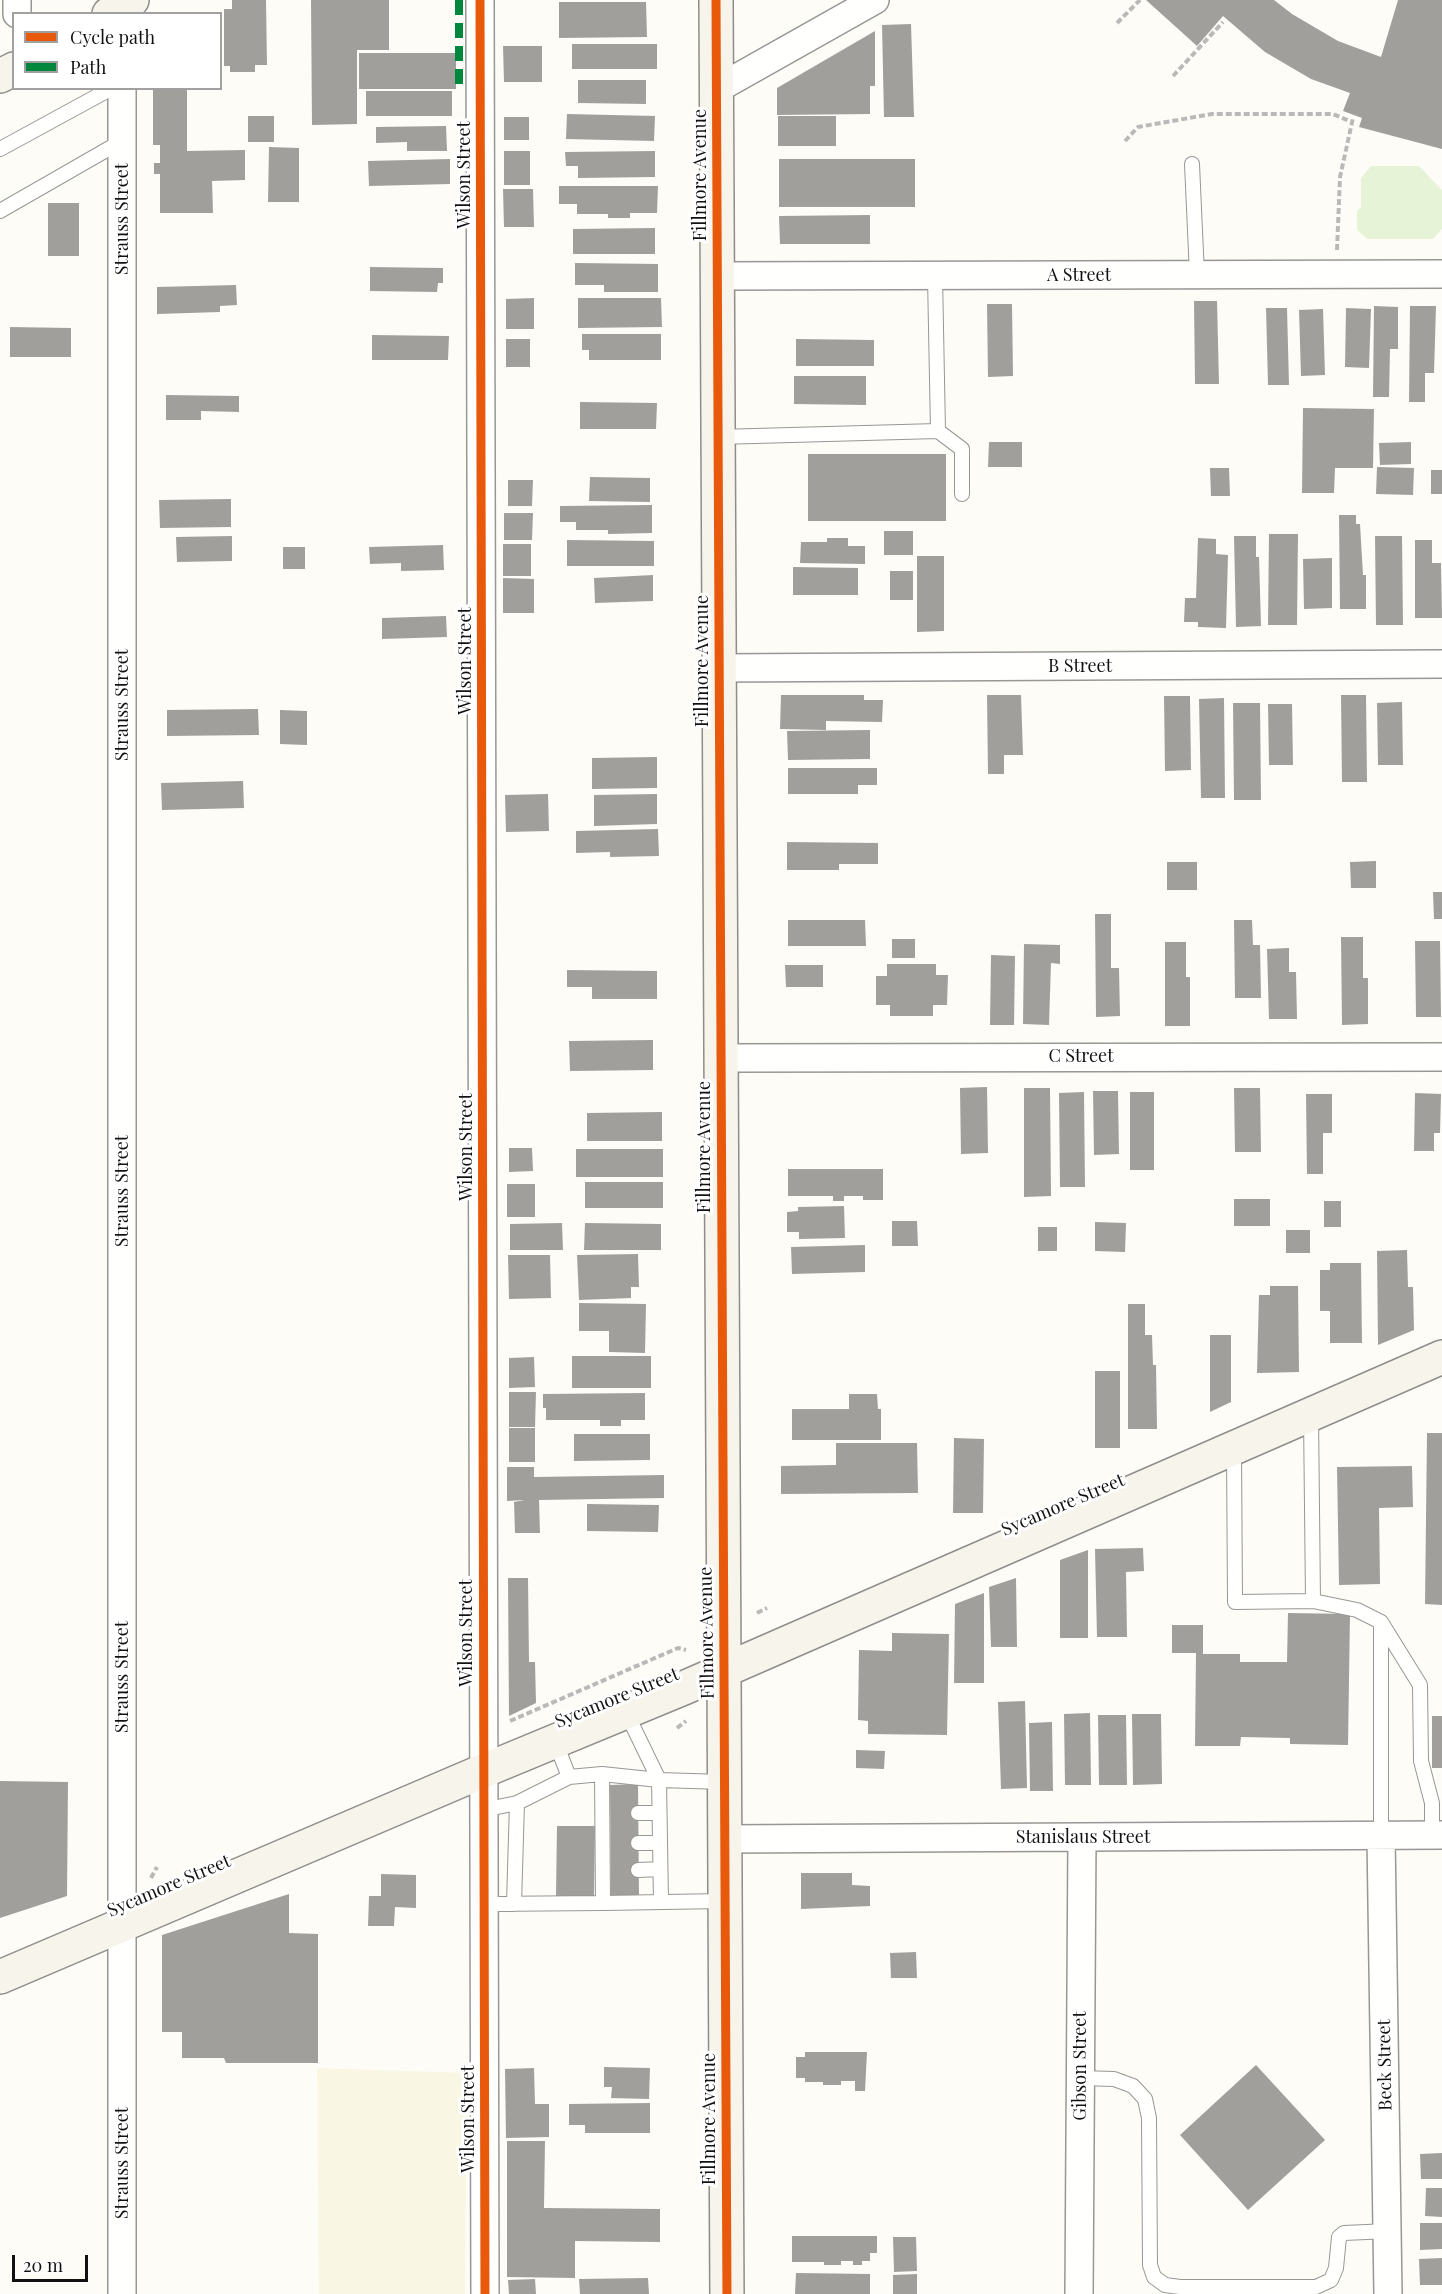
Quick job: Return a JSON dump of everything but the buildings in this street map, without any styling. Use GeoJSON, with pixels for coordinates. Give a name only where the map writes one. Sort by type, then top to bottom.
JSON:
{"type":"FeatureCollection","features":[{"type":"Feature","properties":{"kind":"street","name":"Wilson Street"},"geometry":{"type":"LineString","coordinates":[[480,0],[485,2294]]}},
{"type":"Feature","properties":{"kind":"street","name":"Fillmore Avenue"},"geometry":{"type":"LineString","coordinates":[[716,0],[727,2294]]}},
{"type":"Feature","properties":{"kind":"street"},"geometry":{"type":"LineString","coordinates":[[717,89],[875,0]]}},
{"type":"Feature","properties":{"kind":"street","name":"Strauss Street"},"geometry":{"type":"LineString","coordinates":[[122,90],[122,2294]]}},
{"type":"Feature","properties":{"kind":"street","name":"A Street"},"geometry":{"type":"LineString","coordinates":[[717,276],[1442,274]]}},
{"type":"Feature","properties":{"kind":"street","name":"B Street"},"geometry":{"type":"LineString","coordinates":[[719,668],[1442,664]]}},
{"type":"Feature","properties":{"kind":"street","name":"C Street"},"geometry":{"type":"LineString","coordinates":[[721,1058],[1442,1056]]}},
{"type":"Feature","properties":{"kind":"street","name":"Sycamore Street"},"geometry":{"type":"LineString","coordinates":[[0,1977],[626,1712],[1442,1358]]}},
{"type":"Feature","properties":{"kind":"street","name":"Stanislaus Street"},"geometry":{"type":"LineString","coordinates":[[724,1839],[1437,1835]]}},
{"type":"Feature","properties":{"kind":"street","name":"Beck Street"},"geometry":{"type":"LineString","coordinates":[[1381,1836],[1389,2231],[1388,2294]]}},
{"type":"Feature","properties":{"kind":"street","name":"Gibson Street"},"geometry":{"type":"LineString","coordinates":[[1079,2294],[1082,1838]]}},
{"type":"Feature","properties":{"kind":"lane"},"geometry":{"type":"LineString","coordinates":[[0,149],[108,90]]}},
{"type":"Feature","properties":{"kind":"lane"},"geometry":{"type":"LineString","coordinates":[[0,211],[122,141]]}},
{"type":"Feature","properties":{"kind":"lane"},"geometry":{"type":"LineString","coordinates":[[1191,164],[1197,275]]}},
{"type":"Feature","properties":{"kind":"lane"},"geometry":{"type":"LineString","coordinates":[[935,276],[938,431]]}},
{"type":"Feature","properties":{"kind":"lane"},"geometry":{"type":"LineString","coordinates":[[718,437],[938,431],[962,449],[962,494]]}},
{"type":"Feature","properties":{"kind":"lane"},"geometry":{"type":"LineString","coordinates":[[1311,1415],[1313,1601]]}},
{"type":"Feature","properties":{"kind":"lane"},"geometry":{"type":"LineString","coordinates":[[1234,1449],[1235,1602],[1313,1601],[1357,1610],[1382,1622],[1420,1685],[1421,1761],[1432,1803],[1437,1835]]}},
{"type":"Feature","properties":{"kind":"lane"},"geometry":{"type":"LineString","coordinates":[[1381,1836],[1382,1622]]}},
{"type":"Feature","properties":{"kind":"lane"},"geometry":{"type":"LineString","coordinates":[[626,1712],[659,1780],[661,1902]]}},
{"type":"Feature","properties":{"kind":"lane"},"geometry":{"type":"LineString","coordinates":[[555,1741],[569,1777]]}},
{"type":"Feature","properties":{"kind":"lane"},"geometry":{"type":"LineString","coordinates":[[483,1810],[517,1803],[569,1777],[602,1774],[659,1780],[724,1782]]}},
{"type":"Feature","properties":{"kind":"lane"},"geometry":{"type":"LineString","coordinates":[[602,1774],[607,1844],[607,1871],[603,1903]]}},
{"type":"Feature","properties":{"kind":"lane"},"geometry":{"type":"LineString","coordinates":[[514,1904],[517,1803]]}},
{"type":"Feature","properties":{"kind":"lane"},"geometry":{"type":"LineString","coordinates":[[638,1813],[658,1813]]}},
{"type":"Feature","properties":{"kind":"lane"},"geometry":{"type":"LineString","coordinates":[[638,1843],[659,1843]]}},
{"type":"Feature","properties":{"kind":"lane"},"geometry":{"type":"LineString","coordinates":[[638,1870],[660,1869]]}},
{"type":"Feature","properties":{"kind":"lane"},"geometry":{"type":"LineString","coordinates":[[484,1904],[725,1901]]}},
{"type":"Feature","properties":{"kind":"lane"},"geometry":{"type":"LineString","coordinates":[[1080,2078],[1114,2079],[1133,2086],[1145,2099],[1149,2118],[1150,2265],[1154,2277],[1166,2285],[1180,2287],[1316,2287],[1330,2280],[1336,2268],[1339,2237],[1344,2233],[1389,2231]]}},
{"type":"Feature","properties":{"kind":"path"},"geometry":{"type":"LineString","coordinates":[[1117,23],[1140,0]]}},
{"type":"Feature","properties":{"kind":"path"},"geometry":{"type":"LineString","coordinates":[[1173,76],[1223,22]]}},
{"type":"Feature","properties":{"kind":"path"},"geometry":{"type":"LineString","coordinates":[[1125,141],[1138,128],[1212,114],[1333,114],[1353,120],[1340,177],[1336,257]]}},
{"type":"Feature","properties":{"kind":"path"},"geometry":{"type":"LineString","coordinates":[[757,1613],[767,1608]]}},
{"type":"Feature","properties":{"kind":"path"},"geometry":{"type":"LineString","coordinates":[[677,1728],[686,1721]]}},
{"type":"Feature","properties":{"kind":"path"},"geometry":{"type":"LineString","coordinates":[[152,1878],[157,1868]]}},
{"type":"Feature","properties":{"kind":"shaded area"},"geometry":{"type":"Polygon","coordinates":[[[317,2068],[467,2073],[465,2294],[319,2294],[317,2068]]]}},
{"type":"Feature","properties":{"kind":"green space"},"geometry":{"type":"Polygon","coordinates":[[[1371,166],[1419,166],[1442,190],[1442,229],[1433,239],[1367,239],[1357,230],[1357,211],[1361,207],[1361,178],[1371,166]]]}},
{"type":"Feature","properties":{"kind":"marked path"},"geometry":{"type":"LineString","coordinates":[[459,0],[459,90]]}},
{"type":"Feature","properties":{"kind":"cycle path"},"geometry":{"type":"LineString","coordinates":[[480,0],[485,2294]]}},
{"type":"Feature","properties":{"kind":"cycle path"},"geometry":{"type":"LineString","coordinates":[[716,0],[727,2294]]}}]}
